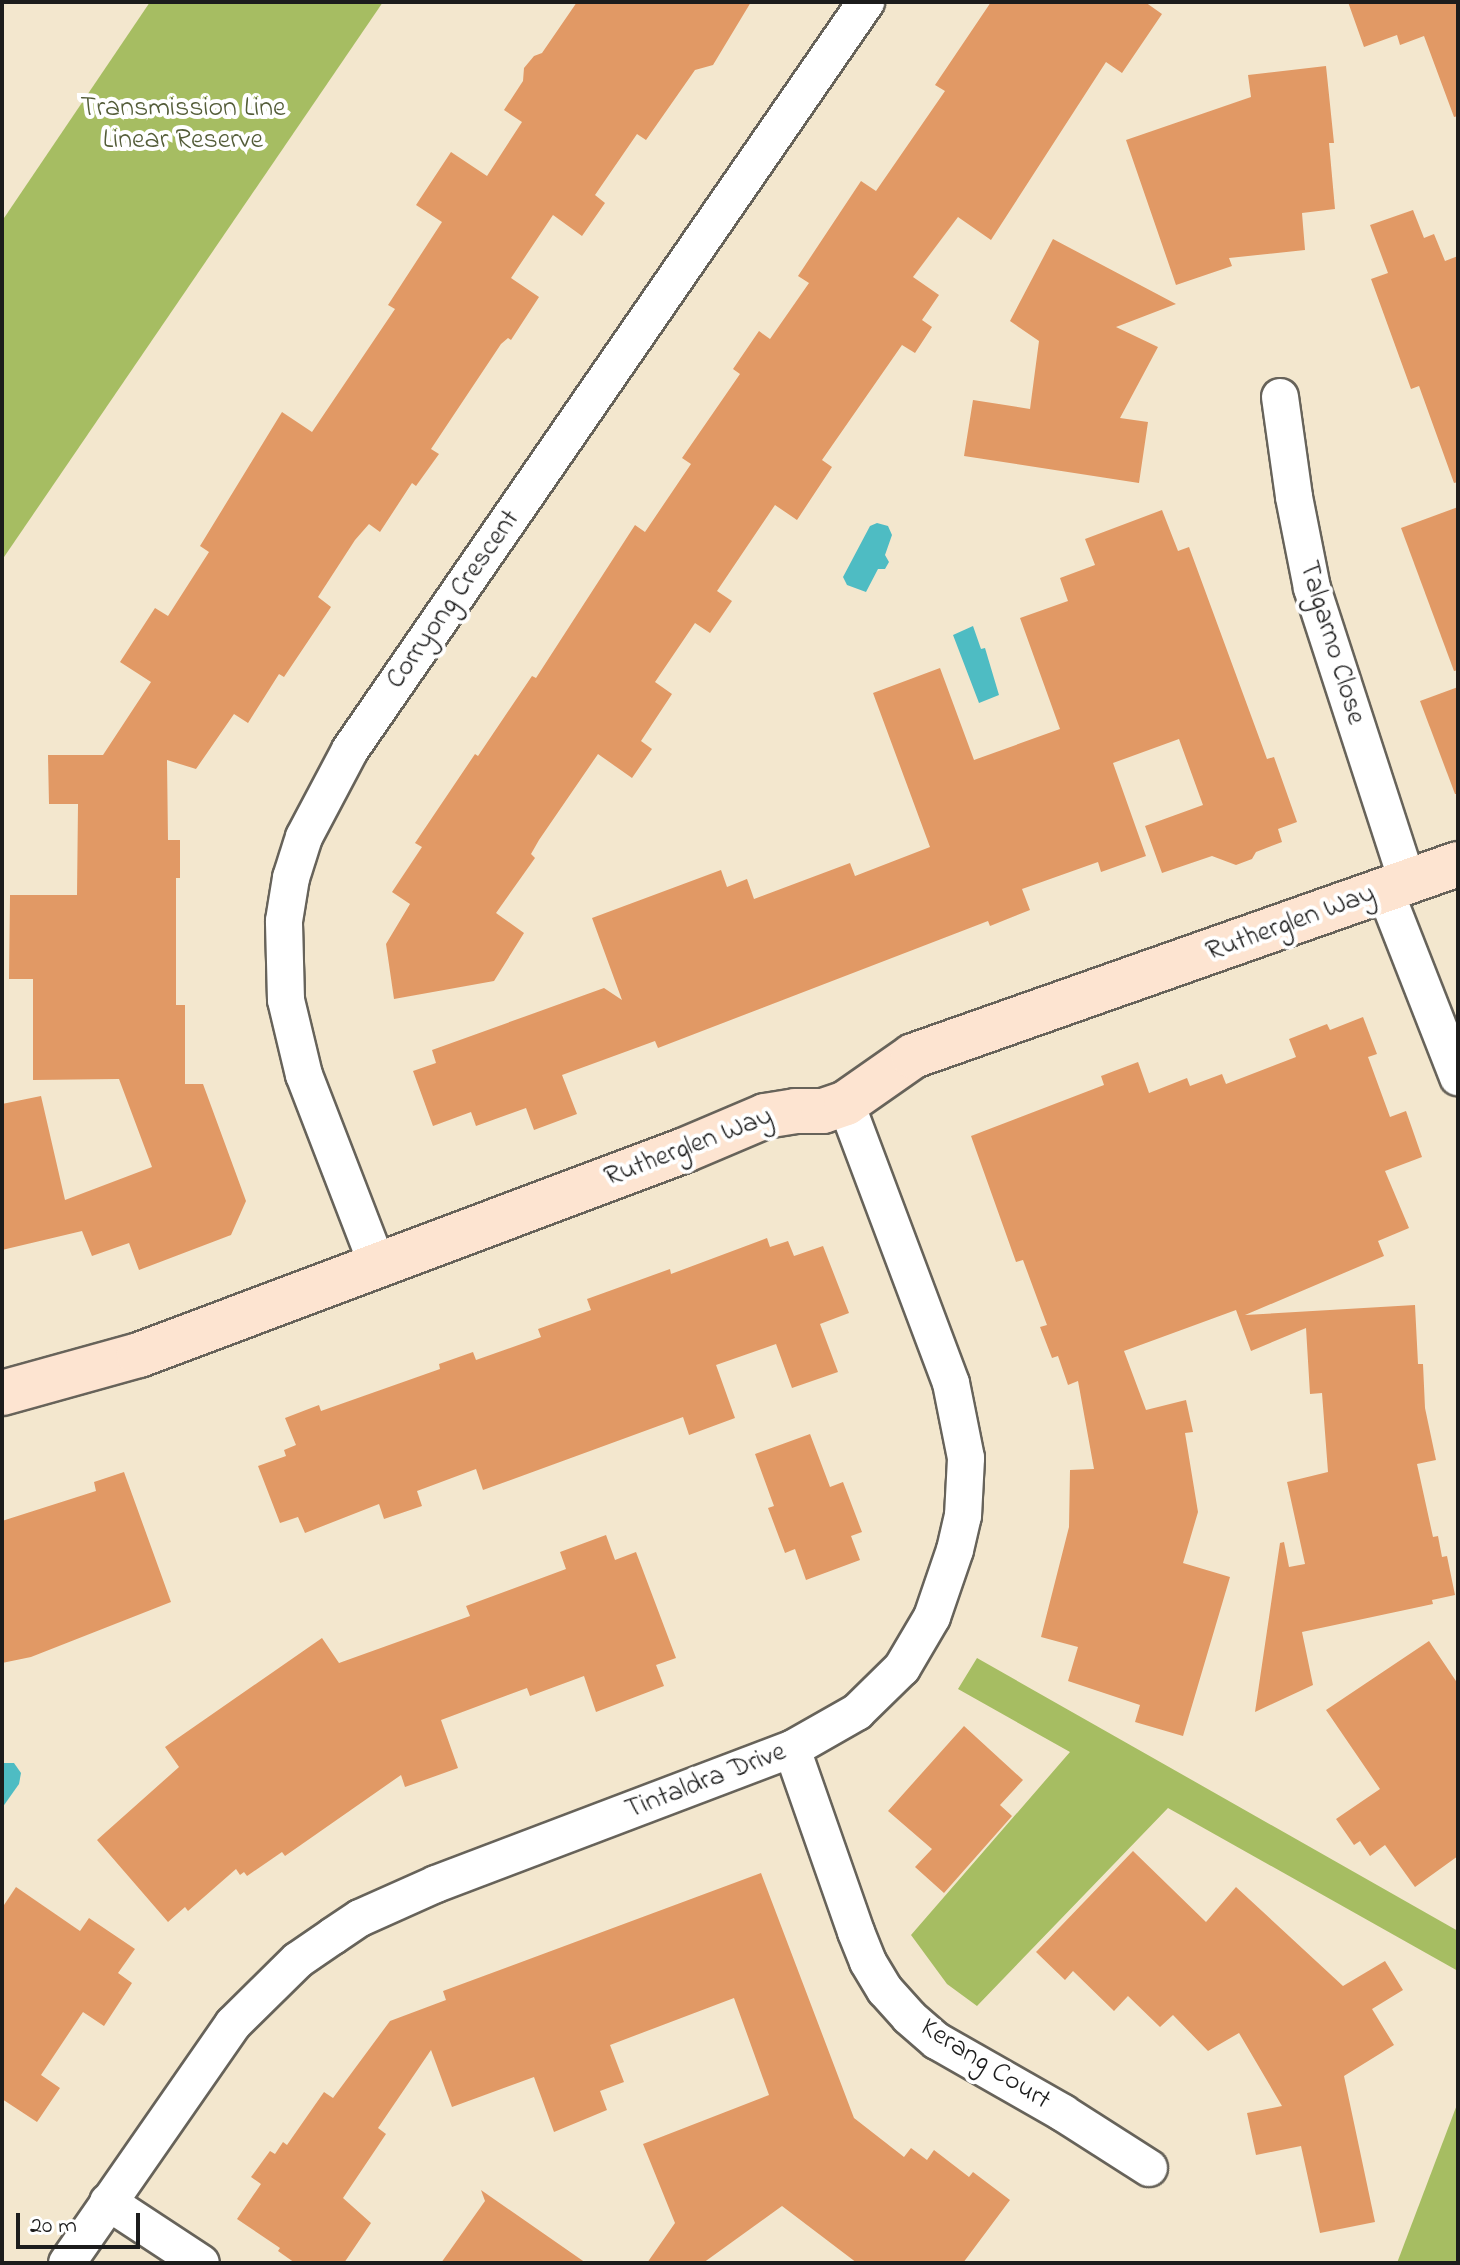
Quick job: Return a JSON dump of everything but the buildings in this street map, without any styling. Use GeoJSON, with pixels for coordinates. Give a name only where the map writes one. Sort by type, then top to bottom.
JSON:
{"type":"FeatureCollection","features":[{"type":"Feature","properties":{"kind":"street","name":"Corryong Crescent"},"geometry":{"type":"LineString","coordinates":[[377,1264],[304,1075],[286,1000],[284,921],[291,878],[304,837],[350,750],[866,2]]}},
{"type":"Feature","properties":{"kind":"street","name":"Talgarno Close"},"geometry":{"type":"LineString","coordinates":[[1280,397],[1294,497],[1312,588],[1396,887],[1458,1077]]}},
{"type":"Feature","properties":{"kind":"street","name":"Rutherglen Way"},"geometry":{"type":"LineString","coordinates":[[2,1393],[139,1355],[685,1150],[765,1116],[823,1111],[846,1103],[913,1056],[1458,864]]}},
{"type":"Feature","properties":{"kind":"street","name":"Tintaldra Drive"},"geometry":{"type":"LineString","coordinates":[[67,2263],[233,2024],[298,1960],[371,1912],[436,1884],[792,1749],[857,1712],[902,1668],[932,1617],[955,1550],[966,1486],[962,1425],[951,1383],[846,1103]]}},
{"type":"Feature","properties":{"kind":"street","name":"Kerang Court"},"geometry":{"type":"LineString","coordinates":[[792,1749],[856,1932],[868,1962],[885,1990],[909,2017],[937,2041],[1063,2113],[1149,2168]]}},
{"type":"Feature","properties":{"kind":"street"},"geometry":{"type":"LineString","coordinates":[[108,2202],[201,2263]]}},
{"type":"Feature","properties":{"kind":"green space","name":"Transmission Line Linear Reserve"},"geometry":{"type":"Polygon","coordinates":[[[150,2],[383,2],[2,560],[2,221],[150,2]]]}},
{"type":"Feature","properties":{"kind":"green space"},"geometry":{"type":"Polygon","coordinates":[[[977,1658],[1458,1931],[1458,1971],[1168,1808],[977,2006],[947,1984],[911,1935],[1070,1752],[958,1689],[977,1658]]]}},
{"type":"Feature","properties":{"kind":"green space"},"geometry":{"type":"Polygon","coordinates":[[[1458,2102],[1458,2263],[1397,2263],[1458,2102]]]}},
{"type":"Feature","properties":{"kind":"water"},"geometry":{"type":"Polygon","coordinates":[[[877,523],[888,526],[892,535],[885,555],[889,562],[885,569],[878,569],[866,592],[847,585],[843,577],[870,526],[877,523]]]}},
{"type":"Feature","properties":{"kind":"water"},"geometry":{"type":"Polygon","coordinates":[[[973,626],[981,649],[985,648],[999,695],[979,703],[953,635],[973,626]]]}},
{"type":"Feature","properties":{"kind":"water"},"geometry":{"type":"Polygon","coordinates":[[[2,1763],[14,1763],[21,1773],[19,1784],[2,1808],[2,1763]]]}}]}
